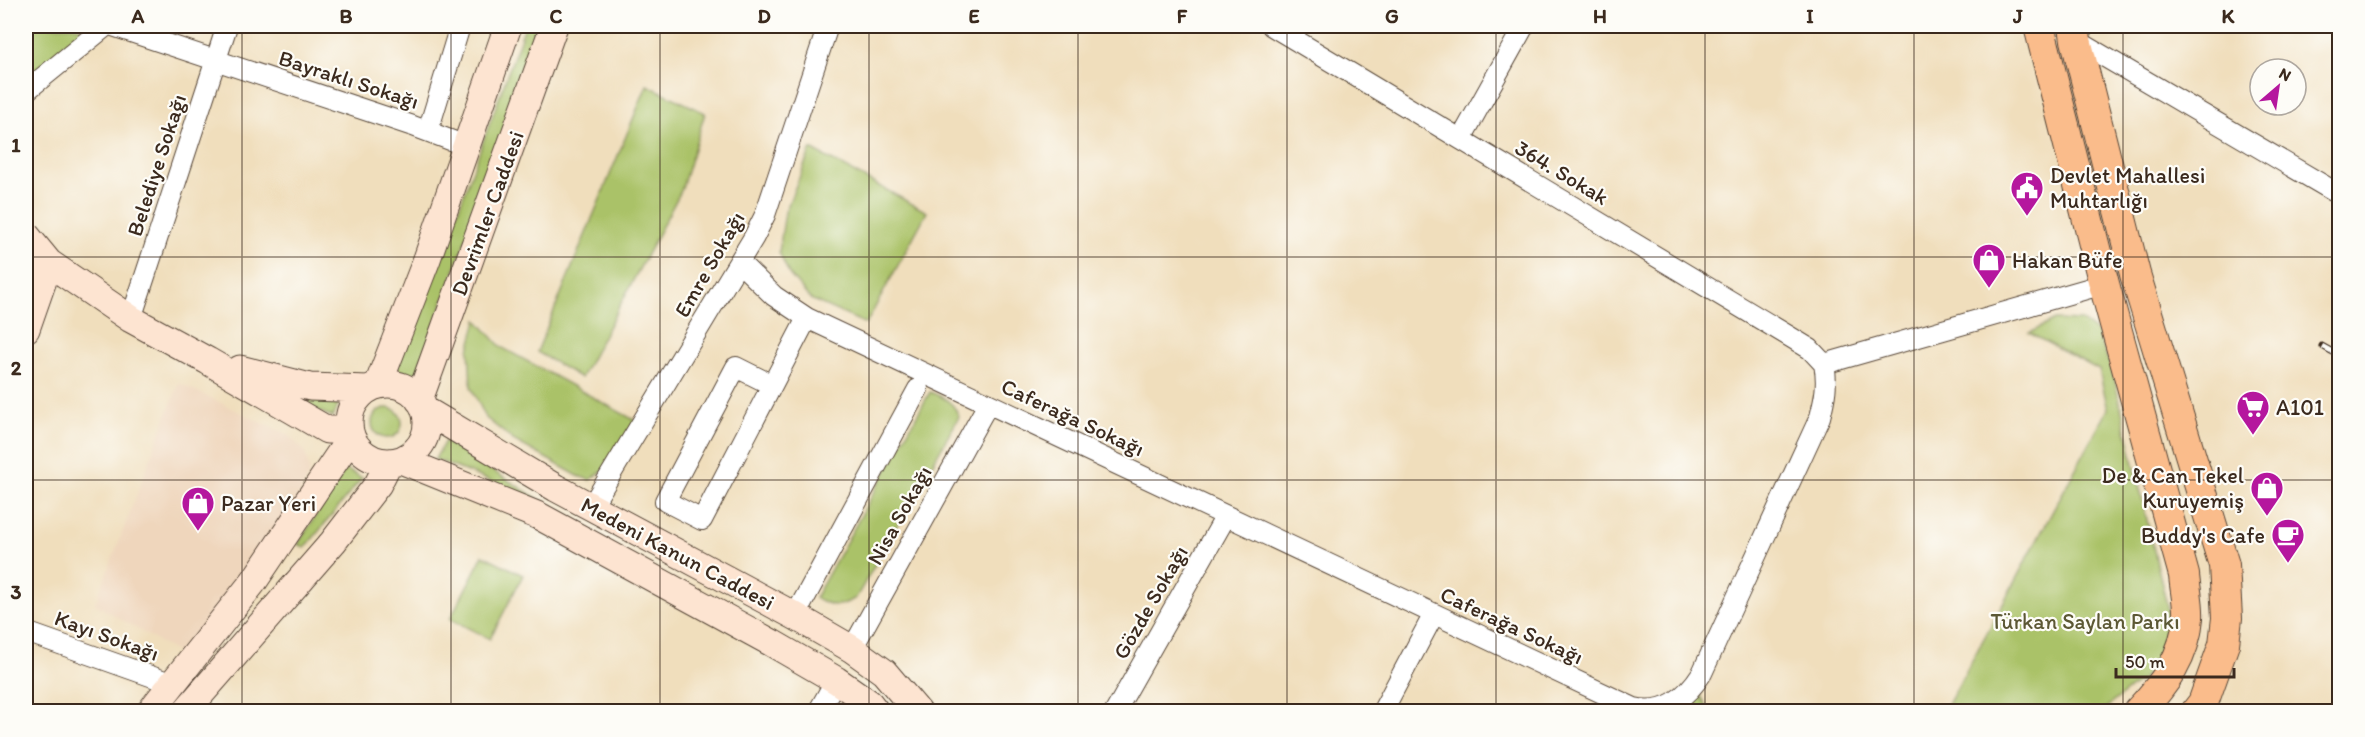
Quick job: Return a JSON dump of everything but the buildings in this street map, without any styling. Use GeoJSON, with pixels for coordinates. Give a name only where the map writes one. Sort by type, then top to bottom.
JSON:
{"type":"FeatureCollection","features":[{"type":"Feature","properties":{"kind":"main road","name":"Devrimler Caddesi"},"geometry":{"type":"LineString","coordinates":[[373,387],[427,260],[508,26]]}},
{"type":"Feature","properties":{"kind":"main road","name":"Devrimler Caddesi"},"geometry":{"type":"LineString","coordinates":[[422,405],[554,26]]}},
{"type":"Feature","properties":{"kind":"main road"},"geometry":{"type":"LineString","coordinates":[[2039,26],[2104,284],[2184,575],[2188,616],[2183,646],[2175,667],[2158,691],[2138,711]]}},
{"type":"Feature","properties":{"kind":"main road"},"geometry":{"type":"LineString","coordinates":[[2075,33],[2135,274],[2224,565],[2227,618],[2224,644],[2203,703],[2196,711]]}},
{"type":"Feature","properties":{"kind":"main road"},"geometry":{"type":"LineString","coordinates":[[26,235],[49,263],[131,319],[327,430],[350,434]]}},
{"type":"Feature","properties":{"kind":"main road"},"geometry":{"type":"LineString","coordinates":[[26,329],[49,263]]}},
{"type":"Feature","properties":{"kind":"main road"},"geometry":{"type":"LineString","coordinates":[[2104,284],[2135,274]]}},
{"type":"Feature","properties":{"kind":"main road"},"geometry":{"type":"LineString","coordinates":[[208,361],[310,387],[400,386],[410,391],[422,405],[427,423],[420,446],[411,455],[394,461],[376,461],[365,456],[356,447],[350,434],[349,416],[359,396],[373,387]]}},
{"type":"Feature","properties":{"kind":"main road","name":"Medeni Kanun Caddesi"},"geometry":{"type":"LineString","coordinates":[[422,405],[591,507],[852,649],[884,672],[918,711]]}},
{"type":"Feature","properties":{"kind":"main road"},"geometry":{"type":"LineString","coordinates":[[150,711],[254,581],[350,434]]}},
{"type":"Feature","properties":{"kind":"main road"},"geometry":{"type":"LineString","coordinates":[[185,711],[333,542],[394,461]]}},
{"type":"Feature","properties":{"kind":"main road","name":"Medeni Kanun Caddesi"},"geometry":{"type":"LineString","coordinates":[[394,461],[539,516],[836,680],[869,703],[876,711]]}},
{"type":"Feature","properties":{"kind":"main road"},"geometry":{"type":"LineString","coordinates":[[836,680],[852,649]]}},
{"type":"Feature","properties":{"kind":"street"},"geometry":{"type":"LineString","coordinates":[[26,91],[106,26]]}},
{"type":"Feature","properties":{"kind":"street","name":"Bayraklı Sokağı"},"geometry":{"type":"LineString","coordinates":[[113,26],[428,130],[466,146]]}},
{"type":"Feature","properties":{"kind":"street","name":"Belediye Sokağı"},"geometry":{"type":"LineString","coordinates":[[131,319],[227,26]]}},
{"type":"Feature","properties":{"kind":"street"},"geometry":{"type":"LineString","coordinates":[[428,130],[460,26]]}},
{"type":"Feature","properties":{"kind":"street"},"geometry":{"type":"LineString","coordinates":[[1461,139],[1524,26]]}},
{"type":"Feature","properties":{"kind":"street","name":"Emre Sokağı"},"geometry":{"type":"LineString","coordinates":[[591,507],[740,263],[765,215],[824,27]]}},
{"type":"Feature","properties":{"kind":"street","name":"364. Sokak"},"geometry":{"type":"LineString","coordinates":[[1282,28],[1461,139],[1792,338],[1810,350],[1824,364]]}},
{"type":"Feature","properties":{"kind":"street"},"geometry":{"type":"LineString","coordinates":[[2075,33],[2340,195]]}},
{"type":"Feature","properties":{"kind":"street","name":"Caferağa Sokağı"},"geometry":{"type":"LineString","coordinates":[[740,263],[774,296],[807,318],[1634,708],[1645,711],[1657,710],[1678,702],[1694,686],[1702,673],[1820,417],[1826,396],[1827,380],[1824,364]]}},
{"type":"Feature","properties":{"kind":"street"},"geometry":{"type":"LineString","coordinates":[[1824,364],[2104,284]]}},
{"type":"Feature","properties":{"kind":"street"},"geometry":{"type":"LineString","coordinates":[[772,385],[736,367],[665,501],[702,520],[807,318]]}},
{"type":"Feature","properties":{"kind":"street"},"geometry":{"type":"LineString","coordinates":[[795,616],[918,389]]}},
{"type":"Feature","properties":{"kind":"street","name":"Nisa Sokağı"},"geometry":{"type":"LineString","coordinates":[[852,649],[988,404]]}},
{"type":"Feature","properties":{"kind":"street","name":"Gözde Sokağı"},"geometry":{"type":"LineString","coordinates":[[1114,711],[1226,516]]}},
{"type":"Feature","properties":{"kind":"street"},"geometry":{"type":"LineString","coordinates":[[1382,711],[1434,614]]}},
{"type":"Feature","properties":{"kind":"street","name":"Kayı Sokağı"},"geometry":{"type":"LineString","coordinates":[[26,632],[173,684]]}},
{"type":"Feature","properties":{"kind":"street"},"geometry":{"type":"LineString","coordinates":[[818,711],[836,680]]}},
{"type":"Feature","properties":{"kind":"shaded area","name":"Pazar Yeri"},"geometry":{"type":"Polygon","coordinates":[[[179,383],[290,436],[305,452],[310,472],[295,505],[183,656],[95,604],[179,383]]]}},
{"type":"Feature","properties":{"kind":"green space"},"geometry":{"type":"Polygon","coordinates":[[[26,26],[73,26],[88,30],[26,79],[26,26]]]}},
{"type":"Feature","properties":{"kind":"green space"},"geometry":{"type":"Polygon","coordinates":[[[525,26],[539,26],[485,186],[415,379],[395,373],[455,219],[525,26]]]}},
{"type":"Feature","properties":{"kind":"green space"},"geometry":{"type":"Polygon","coordinates":[[[647,85],[705,113],[681,191],[581,378],[537,352],[647,85]]]}},
{"type":"Feature","properties":{"kind":"green space"},"geometry":{"type":"Polygon","coordinates":[[[811,149],[927,212],[866,324],[810,299],[789,274],[779,252],[785,212],[811,149]]]}},
{"type":"Feature","properties":{"kind":"green space"},"geometry":{"type":"Polygon","coordinates":[[[477,320],[501,347],[638,422],[603,471],[590,480],[578,476],[513,440],[486,418],[471,387],[469,350],[477,320]]]}},
{"type":"Feature","properties":{"kind":"green space","name":"Türkan Saylan Parkı"},"geometry":{"type":"Polygon","coordinates":[[[2055,320],[2082,321],[2097,332],[2113,373],[2169,615],[2160,658],[2141,680],[2102,711],[1944,712],[2108,409],[2099,370],[2029,333],[2055,320]]]}},
{"type":"Feature","properties":{"kind":"green space"},"geometry":{"type":"Polygon","coordinates":[[[930,392],[948,401],[959,417],[856,598],[836,605],[815,598],[930,392]]]}},
{"type":"Feature","properties":{"kind":"green space"},"geometry":{"type":"Polygon","coordinates":[[[343,393],[333,417],[279,395],[343,393]]]}},
{"type":"Feature","properties":{"kind":"green space"},"geometry":{"type":"Polygon","coordinates":[[[387,408],[398,412],[402,423],[398,434],[387,438],[376,434],[372,423],[376,412],[387,408]]]}},
{"type":"Feature","properties":{"kind":"green space"},"geometry":{"type":"Polygon","coordinates":[[[445,441],[543,502],[435,459],[445,441]]]}},
{"type":"Feature","properties":{"kind":"green space"},"geometry":{"type":"Polygon","coordinates":[[[345,469],[362,478],[305,548],[298,544],[345,469]]]}},
{"type":"Feature","properties":{"kind":"green space"},"geometry":{"type":"Polygon","coordinates":[[[483,555],[523,575],[490,639],[450,619],[483,555]]]}},
{"type":"Feature","properties":{"kind":"green space"},"geometry":{"type":"Polygon","coordinates":[[[1701,696],[1709,711],[1683,711],[1701,696]]]}},
{"type":"Feature","properties":{"kind":"railway"},"geometry":{"type":"LineString","coordinates":[[2334,328],[2340,332]]}},
{"type":"Feature","properties":{"kind":"railway"},"geometry":{"type":"LineString","coordinates":[[2322,346],[2340,356]]}},
{"type":"Feature","properties":{"kind":"place","name":"Devlet Mahallesi Muhtarlığı"},"geometry":{"type":"Point","coordinates":[2027,217]}},
{"type":"Feature","properties":{"kind":"place","name":"Hakan Büfe"},"geometry":{"type":"Point","coordinates":[1989,289]}},
{"type":"Feature","properties":{"kind":"place","name":"A101"},"geometry":{"type":"Point","coordinates":[2253,436]}},
{"type":"Feature","properties":{"kind":"place","name":"De & Can Tekel Kuruyemiş"},"geometry":{"type":"Point","coordinates":[2267,517]}},
{"type":"Feature","properties":{"kind":"place","name":"Pazar Yeri"},"geometry":{"type":"Point","coordinates":[198,532]}},
{"type":"Feature","properties":{"kind":"place","name":"Buddy's Cafe"},"geometry":{"type":"Point","coordinates":[2288,564]}}]}
